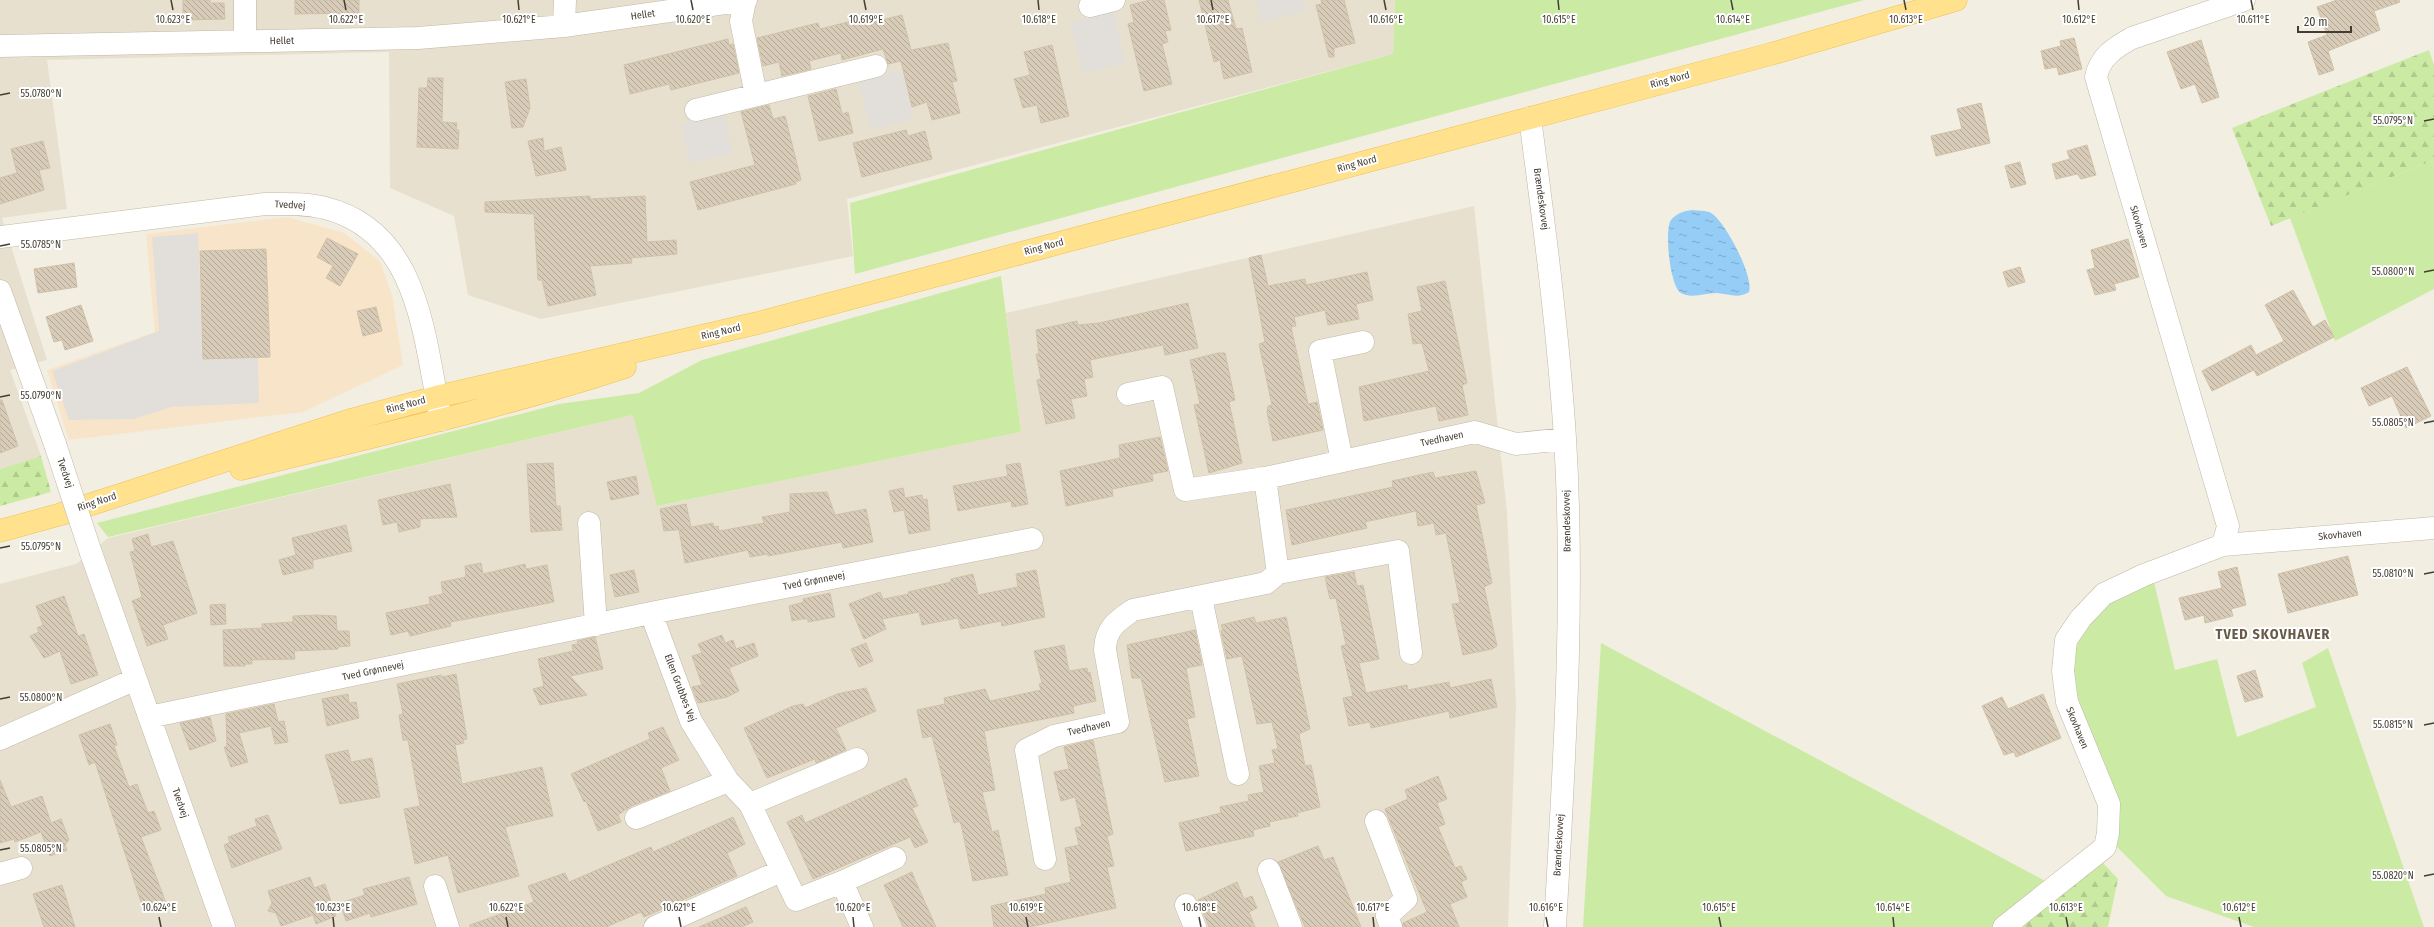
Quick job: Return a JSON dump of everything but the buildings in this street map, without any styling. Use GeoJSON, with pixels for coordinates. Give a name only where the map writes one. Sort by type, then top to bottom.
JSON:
{"type":"FeatureCollection","features":[{"type":"Feature","properties":{"kind":"main road","name":"Ring Nord"},"geometry":{"type":"LineString","coordinates":[[61,514],[354,418],[436,397],[758,324],[1771,54],[1956,0]]}},
{"type":"Feature","properties":{"kind":"main road","name":"Ring Nord"},"geometry":{"type":"LineString","coordinates":[[0,531],[61,514],[441,420],[569,385],[758,324]]}},
{"type":"Feature","properties":{"kind":"street"},"geometry":{"type":"LineString","coordinates":[[245,0],[245,41]]}},
{"type":"Feature","properties":{"kind":"street"},"geometry":{"type":"LineString","coordinates":[[564,26],[565,0]]}},
{"type":"Feature","properties":{"kind":"street","name":"Hellet"},"geometry":{"type":"LineString","coordinates":[[0,46],[418,38],[564,26],[746,0],[741,21],[756,95]]}},
{"type":"Feature","properties":{"kind":"street"},"geometry":{"type":"LineString","coordinates":[[1090,6],[1114,0]]}},
{"type":"Feature","properties":{"kind":"street","name":"Skovhaven"},"geometry":{"type":"LineString","coordinates":[[2223,545],[2228,526],[2222,503],[2096,77],[2098,66],[2106,56],[2115,47],[2132,38],[2244,0]]}},
{"type":"Feature","properties":{"kind":"street"},"geometry":{"type":"LineString","coordinates":[[696,110],[876,66]]}},
{"type":"Feature","properties":{"kind":"street","name":"Brændeskovvej"},"geometry":{"type":"LineString","coordinates":[[1530,118],[1554,293],[1565,439],[1568,687],[1555,927]]}},
{"type":"Feature","properties":{"kind":"street","name":"Tvedvej"},"geometry":{"type":"LineString","coordinates":[[0,237],[265,204],[298,204],[326,208],[368,229],[390,250],[404,269],[417,304],[441,420]]}},
{"type":"Feature","properties":{"kind":"street","name":"Tvedvej"},"geometry":{"type":"LineString","coordinates":[[1,294],[224,927]]}},
{"type":"Feature","properties":{"kind":"street"},"geometry":{"type":"LineString","coordinates":[[1342,461],[1320,351],[1363,342]]}},
{"type":"Feature","properties":{"kind":"street","name":"Tvedhaven"},"geometry":{"type":"LineString","coordinates":[[1128,394],[1162,387],[1185,490],[1265,478],[1475,432],[1516,444],[1565,439]]}},
{"type":"Feature","properties":{"kind":"street"},"geometry":{"type":"LineString","coordinates":[[1265,478],[1278,572]]}},
{"type":"Feature","properties":{"kind":"street"},"geometry":{"type":"LineString","coordinates":[[589,523],[596,625]]}},
{"type":"Feature","properties":{"kind":"street","name":"Skovhaven"},"geometry":{"type":"LineString","coordinates":[[2004,927],[2105,847],[2108,833],[2109,804],[2067,702],[2063,671],[2066,640],[2081,618],[2104,594],[2144,575],[2223,545],[2434,528]]}},
{"type":"Feature","properties":{"kind":"street","name":"Tved Grønnevej"},"geometry":{"type":"LineString","coordinates":[[149,717],[651,613],[1032,539]]}},
{"type":"Feature","properties":{"kind":"street","name":"Tvedhaven"},"geometry":{"type":"LineString","coordinates":[[1045,859],[1026,750],[1054,736],[1118,722],[1105,650],[1105,640],[1108,631],[1116,621],[1133,610],[1201,598],[1266,583],[1278,572],[1398,551],[1411,653]]}},
{"type":"Feature","properties":{"kind":"street"},"geometry":{"type":"LineString","coordinates":[[1201,598],[1238,774]]}},
{"type":"Feature","properties":{"kind":"street","name":"Ellen Grubbes Vej"},"geometry":{"type":"LineString","coordinates":[[651,613],[691,721],[728,781],[750,804],[796,900],[842,882],[895,858]]}},
{"type":"Feature","properties":{"kind":"street"},"geometry":{"type":"LineString","coordinates":[[0,738],[136,679]]}},
{"type":"Feature","properties":{"kind":"street"},"geometry":{"type":"LineString","coordinates":[[750,804],[857,760]]}},
{"type":"Feature","properties":{"kind":"street"},"geometry":{"type":"LineString","coordinates":[[636,818],[728,781]]}},
{"type":"Feature","properties":{"kind":"street"},"geometry":{"type":"LineString","coordinates":[[1376,821],[1406,899],[1387,916],[1391,927]]}},
{"type":"Feature","properties":{"kind":"street"},"geometry":{"type":"LineString","coordinates":[[0,874],[21,868]]}},
{"type":"Feature","properties":{"kind":"street"},"geometry":{"type":"LineString","coordinates":[[1270,870],[1291,927]]}},
{"type":"Feature","properties":{"kind":"street"},"geometry":{"type":"LineString","coordinates":[[667,925],[782,871]]}},
{"type":"Feature","properties":{"kind":"street"},"geometry":{"type":"LineString","coordinates":[[842,882],[862,927]]}},
{"type":"Feature","properties":{"kind":"street"},"geometry":{"type":"LineString","coordinates":[[435,886],[448,927]]}},
{"type":"Feature","properties":{"kind":"street"},"geometry":{"type":"LineString","coordinates":[[1186,904],[1195,927]]}},
{"type":"Feature","properties":{"kind":"shaded area"},"geometry":{"type":"Polygon","coordinates":[[[0,0],[1395,0],[1393,54],[847,199],[853,256],[541,319],[468,295],[454,216],[390,188],[389,52],[47,60],[67,209],[2,218],[47,360],[10,370],[41,456],[0,469],[0,0]]]}},
{"type":"Feature","properties":{"kind":"shaded area"},"geometry":{"type":"Polygon","coordinates":[[[1256,0],[1302,0],[1305,11],[1262,22],[1256,0]]]}},
{"type":"Feature","properties":{"kind":"shaded area"},"geometry":{"type":"Polygon","coordinates":[[[1113,11],[1126,63],[1083,73],[1070,22],[1113,11]]]}},
{"type":"Feature","properties":{"kind":"shaded area"},"geometry":{"type":"Polygon","coordinates":[[[902,70],[914,119],[871,130],[858,81],[902,70]]]}},
{"type":"Feature","properties":{"kind":"shaded area"},"geometry":{"type":"Polygon","coordinates":[[[724,114],[733,153],[690,163],[681,124],[724,114]]]}},
{"type":"Feature","properties":{"kind":"shaded area"},"geometry":{"type":"Polygon","coordinates":[[[1474,206],[1507,512],[1516,706],[1508,927],[0,927],[0,584],[76,564],[108,538],[633,415],[658,506],[1021,432],[1006,313],[1474,206]]]}},
{"type":"Feature","properties":{"kind":"shaded area"},"geometry":{"type":"Polygon","coordinates":[[[287,217],[344,233],[380,261],[392,295],[403,365],[303,412],[69,440],[47,370],[155,332],[146,234],[287,217]]]}},
{"type":"Feature","properties":{"kind":"shaded area"},"geometry":{"type":"Polygon","coordinates":[[[198,233],[203,359],[258,357],[259,403],[171,407],[134,419],[69,420],[52,371],[159,331],[152,237],[198,233]]]}},
{"type":"Feature","properties":{"kind":"green space"},"geometry":{"type":"Polygon","coordinates":[[[1395,0],[1864,0],[855,274],[850,203],[1393,54],[1395,0]]]}},
{"type":"Feature","properties":{"kind":"green space"},"geometry":{"type":"Polygon","coordinates":[[[2429,50],[2434,65],[2434,160],[2271,226],[2232,128],[2429,50]]]}},
{"type":"Feature","properties":{"kind":"green space"},"geometry":{"type":"Polygon","coordinates":[[[2434,160],[2434,289],[2335,341],[2290,218],[2434,160]]]}},
{"type":"Feature","properties":{"kind":"green space"},"geometry":{"type":"Polygon","coordinates":[[[1001,276],[1021,432],[657,506],[633,415],[108,537],[97,523],[559,404],[639,393],[702,360],[1001,276]]]}},
{"type":"Feature","properties":{"kind":"green space"},"geometry":{"type":"Polygon","coordinates":[[[41,456],[51,492],[0,506],[0,469],[41,456]]]}},
{"type":"Feature","properties":{"kind":"green space"},"geometry":{"type":"Polygon","coordinates":[[[2154,582],[2175,670],[2217,659],[2237,737],[2316,707],[2302,663],[2328,648],[2424,927],[2254,927],[2166,896],[2117,847],[2118,825],[2109,795],[2078,711],[2073,684],[2074,657],[2084,631],[2105,607],[2122,596],[2154,582]]]}},
{"type":"Feature","properties":{"kind":"green space"},"geometry":{"type":"Polygon","coordinates":[[[1601,643],[2049,883],[1995,927],[1583,927],[1601,643]]]}},
{"type":"Feature","properties":{"kind":"green space"},"geometry":{"type":"Polygon","coordinates":[[[2103,863],[2118,879],[2108,927],[2021,927],[2103,863]]]}},
{"type":"Feature","properties":{"kind":"water"},"geometry":{"type":"Polygon","coordinates":[[[1692,210],[1711,213],[1724,226],[1743,262],[1749,284],[1749,292],[1737,296],[1712,293],[1689,296],[1681,293],[1677,289],[1669,258],[1669,226],[1671,220],[1678,214],[1692,210]]]}},
{"type":"Feature","properties":{"kind":"district","name":"TVED SKOVHAVER"},"geometry":{"type":"Point","coordinates":[2273,634]}}]}
